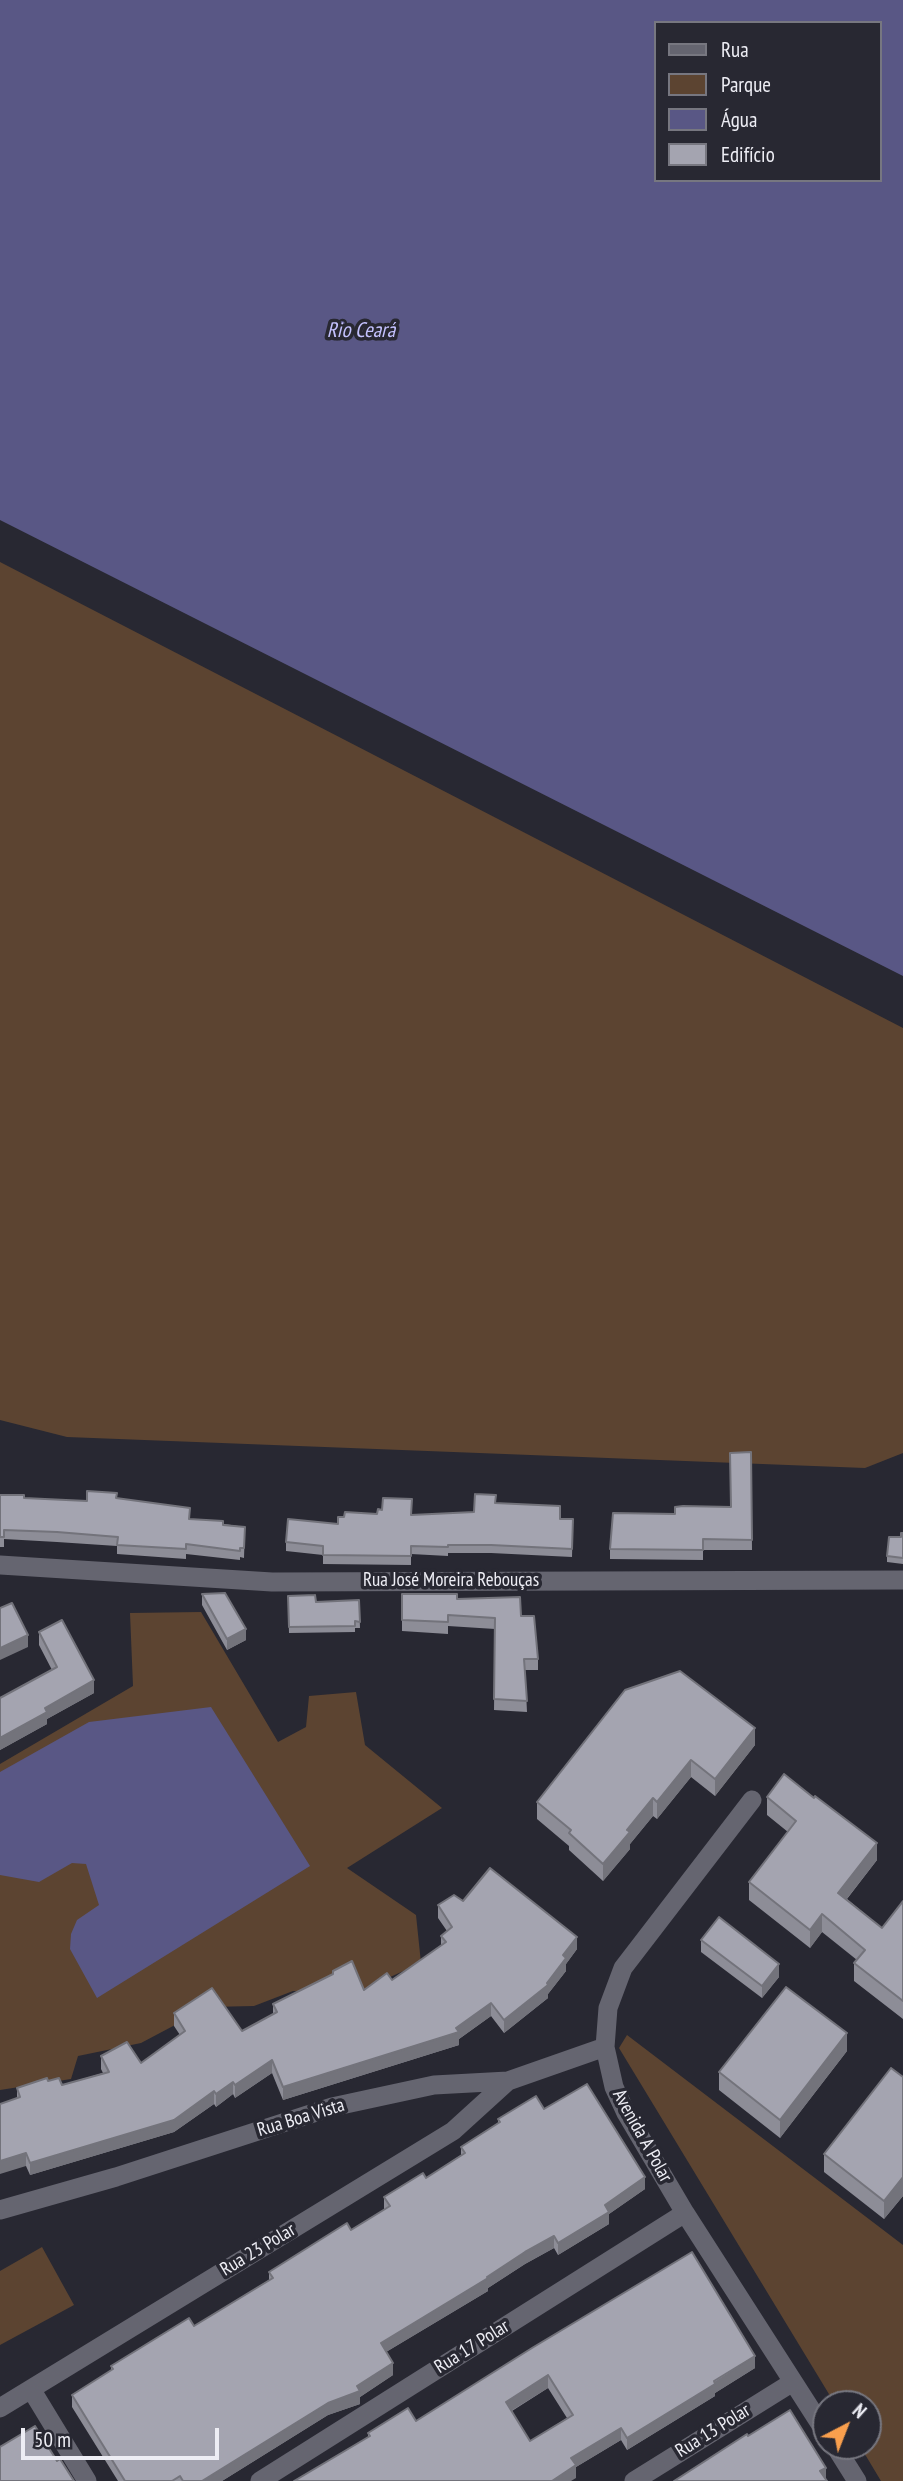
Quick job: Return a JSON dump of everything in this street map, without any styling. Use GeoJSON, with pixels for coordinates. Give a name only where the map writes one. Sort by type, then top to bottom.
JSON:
{"type":"FeatureCollection","features":[{"type":"Feature","properties":{"kind":"street","name":"Rua José Moreira Rebouças"},"geometry":{"type":"LineString","coordinates":[[0,1565],[272,1582],[903,1580]]}},
{"type":"Feature","properties":{"kind":"street","name":"Avenida A Polar"},"geometry":{"type":"LineString","coordinates":[[752,1800],[622,1968],[608,2008],[605,2047],[614,2087],[622,2105],[685,2213],[812,2411]]}},
{"type":"Feature","properties":{"kind":"street","name":"Rua Boa Vista"},"geometry":{"type":"LineString","coordinates":[[0,2210],[116,2177],[332,2107],[435,2085],[508,2081],[605,2047]]}},
{"type":"Feature","properties":{"kind":"street","name":"Rua 23 Polar"},"geometry":{"type":"LineString","coordinates":[[0,2408],[453,2132],[508,2081]]}},
{"type":"Feature","properties":{"kind":"street","name":"Rua 17 Polar"},"geometry":{"type":"LineString","coordinates":[[260,2481],[685,2213]]}},
{"type":"Feature","properties":{"kind":"street","name":"Rua 13 Polar"},"geometry":{"type":"LineString","coordinates":[[634,2481],[793,2382]]}},
{"type":"Feature","properties":{"kind":"street"},"geometry":{"type":"LineString","coordinates":[[31,2389],[88,2481]]}},
{"type":"Feature","properties":{"kind":"street"},"geometry":{"type":"LineString","coordinates":[[844,2460],[857,2481]]}},
{"type":"Feature","properties":{"kind":"green space"},"geometry":{"type":"Polygon","coordinates":[[[0,562],[903,1028],[903,1453],[865,1468],[67,1437],[0,1420],[0,562]]]}},
{"type":"Feature","properties":{"kind":"green space"},"geometry":{"type":"Polygon","coordinates":[[[201,1612],[278,1742],[306,1727],[309,1696],[356,1692],[365,1745],[442,1808],[347,1868],[416,1915],[421,1963],[355,1993],[293,1991],[254,2006],[209,2007],[141,2043],[78,2056],[71,2079],[0,2090],[0,1764],[133,1686],[130,1613],[201,1612]]]}},
{"type":"Feature","properties":{"kind":"green space"},"geometry":{"type":"Polygon","coordinates":[[[627,2035],[903,2245],[903,2481],[881,2481],[868,2460],[882,2460],[882,2390],[827,2390],[619,2048],[627,2035]]]}},
{"type":"Feature","properties":{"kind":"green space"},"geometry":{"type":"Polygon","coordinates":[[[42,2247],[74,2305],[0,2345],[0,2271],[42,2247]]]}},
{"type":"Feature","properties":{"kind":"water","name":"Rio Ceará"},"geometry":{"type":"Polygon","coordinates":[[[0,0],[903,0],[903,976],[0,520],[0,0]]]}},
{"type":"Feature","properties":{"kind":"water"},"geometry":{"type":"Polygon","coordinates":[[[211,1707],[310,1866],[97,1998],[70,1949],[71,1934],[77,1920],[99,1905],[86,1864],[72,1863],[39,1882],[0,1875],[0,1772],[89,1722],[211,1707]]]}},
{"type":"Feature","properties":{"kind":"building"},"geometry":{"type":"Polygon","coordinates":[[[751,1452],[752,1540],[703,1539],[703,1550],[610,1549],[613,1513],[675,1514],[675,1507],[683,1506],[731,1507],[730,1453],[751,1452]]]}},
{"type":"Feature","properties":{"kind":"building"},"geometry":{"type":"Polygon","coordinates":[[[87,1491],[117,1493],[116,1498],[190,1508],[189,1519],[223,1521],[223,1525],[245,1527],[244,1548],[240,1548],[240,1551],[186,1544],[186,1549],[117,1545],[118,1537],[57,1532],[4,1530],[4,1537],[0,1537],[0,1495],[87,1501],[87,1491]]]}},
{"type":"Feature","properties":{"kind":"building"},"geometry":{"type":"Polygon","coordinates":[[[475,1494],[496,1495],[495,1503],[560,1506],[560,1519],[573,1519],[572,1549],[448,1545],[411,1546],[411,1556],[323,1555],[323,1546],[286,1542],[288,1519],[338,1524],[338,1517],[344,1517],[345,1512],[377,1514],[378,1509],[382,1510],[383,1498],[412,1499],[411,1515],[474,1512],[475,1494]]]}},
{"type":"Feature","properties":{"kind":"building"},"geometry":{"type":"Polygon","coordinates":[[[901,1533],[903,1558],[887,1556],[889,1537],[901,1537],[901,1533]]]}},
{"type":"Feature","properties":{"kind":"building"},"geometry":{"type":"Polygon","coordinates":[[[225,1593],[246,1629],[227,1639],[202,1594],[225,1593]]]}},
{"type":"Feature","properties":{"kind":"building"},"geometry":{"type":"Polygon","coordinates":[[[402,1594],[457,1594],[457,1599],[520,1597],[521,1616],[534,1616],[538,1659],[524,1659],[527,1701],[494,1699],[495,1618],[448,1615],[448,1622],[402,1620],[402,1594]]]}},
{"type":"Feature","properties":{"kind":"building"},"geometry":{"type":"Polygon","coordinates":[[[315,1595],[316,1602],[359,1600],[360,1622],[355,1621],[355,1626],[289,1627],[288,1596],[315,1595]]]}},
{"type":"Feature","properties":{"kind":"building"},"geometry":{"type":"Polygon","coordinates":[[[12,1603],[28,1635],[0,1648],[0,1608],[12,1603]]]}},
{"type":"Feature","properties":{"kind":"building"},"geometry":{"type":"Polygon","coordinates":[[[62,1620],[94,1680],[45,1708],[47,1712],[0,1738],[0,1698],[57,1667],[39,1632],[62,1620]]]}},
{"type":"Feature","properties":{"kind":"building"},"geometry":{"type":"Polygon","coordinates":[[[680,1671],[755,1728],[715,1779],[691,1760],[657,1802],[653,1798],[627,1830],[630,1832],[603,1864],[569,1833],[571,1830],[537,1802],[625,1690],[680,1671]]]}},
{"type":"Feature","properties":{"kind":"building"},"geometry":{"type":"Polygon","coordinates":[[[784,1774],[877,1843],[838,1893],[882,1928],[903,1901],[903,2001],[854,1963],[865,1950],[822,1914],[810,1930],[749,1882],[796,1821],[767,1797],[784,1774]]]}},
{"type":"Feature","properties":{"kind":"building"},"geometry":{"type":"Polygon","coordinates":[[[490,1868],[577,1937],[563,1955],[566,1958],[548,1985],[504,2020],[491,2003],[456,2028],[459,2032],[283,2087],[272,2060],[235,2085],[233,2082],[216,2094],[214,2091],[174,2120],[30,2163],[26,2153],[0,2161],[0,2104],[20,2097],[17,2088],[47,2078],[48,2081],[59,2078],[62,2085],[109,2072],[101,2056],[127,2042],[141,2063],[185,2031],[174,2013],[212,1988],[242,2031],[277,2012],[273,2004],[333,1974],[333,1971],[352,1961],[364,1990],[387,1973],[392,1980],[446,1942],[441,1936],[452,1927],[438,1905],[454,1895],[463,1901],[490,1868]]]}},
{"type":"Feature","properties":{"kind":"building"},"geometry":{"type":"Polygon","coordinates":[[[719,1917],[779,1964],[762,1986],[701,1940],[719,1917]]]}},
{"type":"Feature","properties":{"kind":"building"},"geometry":{"type":"Polygon","coordinates":[[[786,1987],[847,2033],[780,2120],[719,2072],[786,1987]]]}},
{"type":"Feature","properties":{"kind":"building"},"geometry":{"type":"Polygon","coordinates":[[[891,2068],[903,2077],[903,2177],[884,2201],[824,2154],[891,2068]]]}},
{"type":"Feature","properties":{"kind":"building"},"geometry":{"type":"Polygon","coordinates":[[[587,2084],[645,2177],[605,2205],[609,2212],[558,2243],[554,2236],[525,2252],[488,2278],[381,2343],[393,2363],[357,2386],[360,2391],[328,2403],[202,2481],[183,2481],[180,2476],[172,2481],[125,2481],[72,2395],[113,2369],[111,2366],[189,2318],[194,2326],[273,2278],[269,2272],[347,2223],[351,2230],[390,2206],[384,2197],[423,2173],[426,2178],[465,2153],[461,2147],[500,2122],[498,2119],[536,2096],[544,2109],[587,2084]]]}},
{"type":"Feature","properties":{"kind":"building"},"geometry":{"type":"Polygon","coordinates":[[[692,2252],[755,2356],[627,2438],[621,2428],[571,2458],[576,2465],[552,2481],[294,2481],[370,2436],[368,2433],[408,2408],[416,2421],[692,2252]],[[548,2375],[506,2402],[530,2441],[573,2415],[548,2375]]]}},
{"type":"Feature","properties":{"kind":"building"},"geometry":{"type":"Polygon","coordinates":[[[790,2410],[812,2445],[812,2460],[821,2460],[826,2468],[820,2471],[827,2481],[674,2481],[747,2434],[748,2436],[790,2410]]]}},
{"type":"Feature","properties":{"kind":"building"},"geometry":{"type":"Polygon","coordinates":[[[35,2426],[57,2461],[60,2459],[74,2481],[0,2481],[0,2447],[35,2426]]]}}]}
